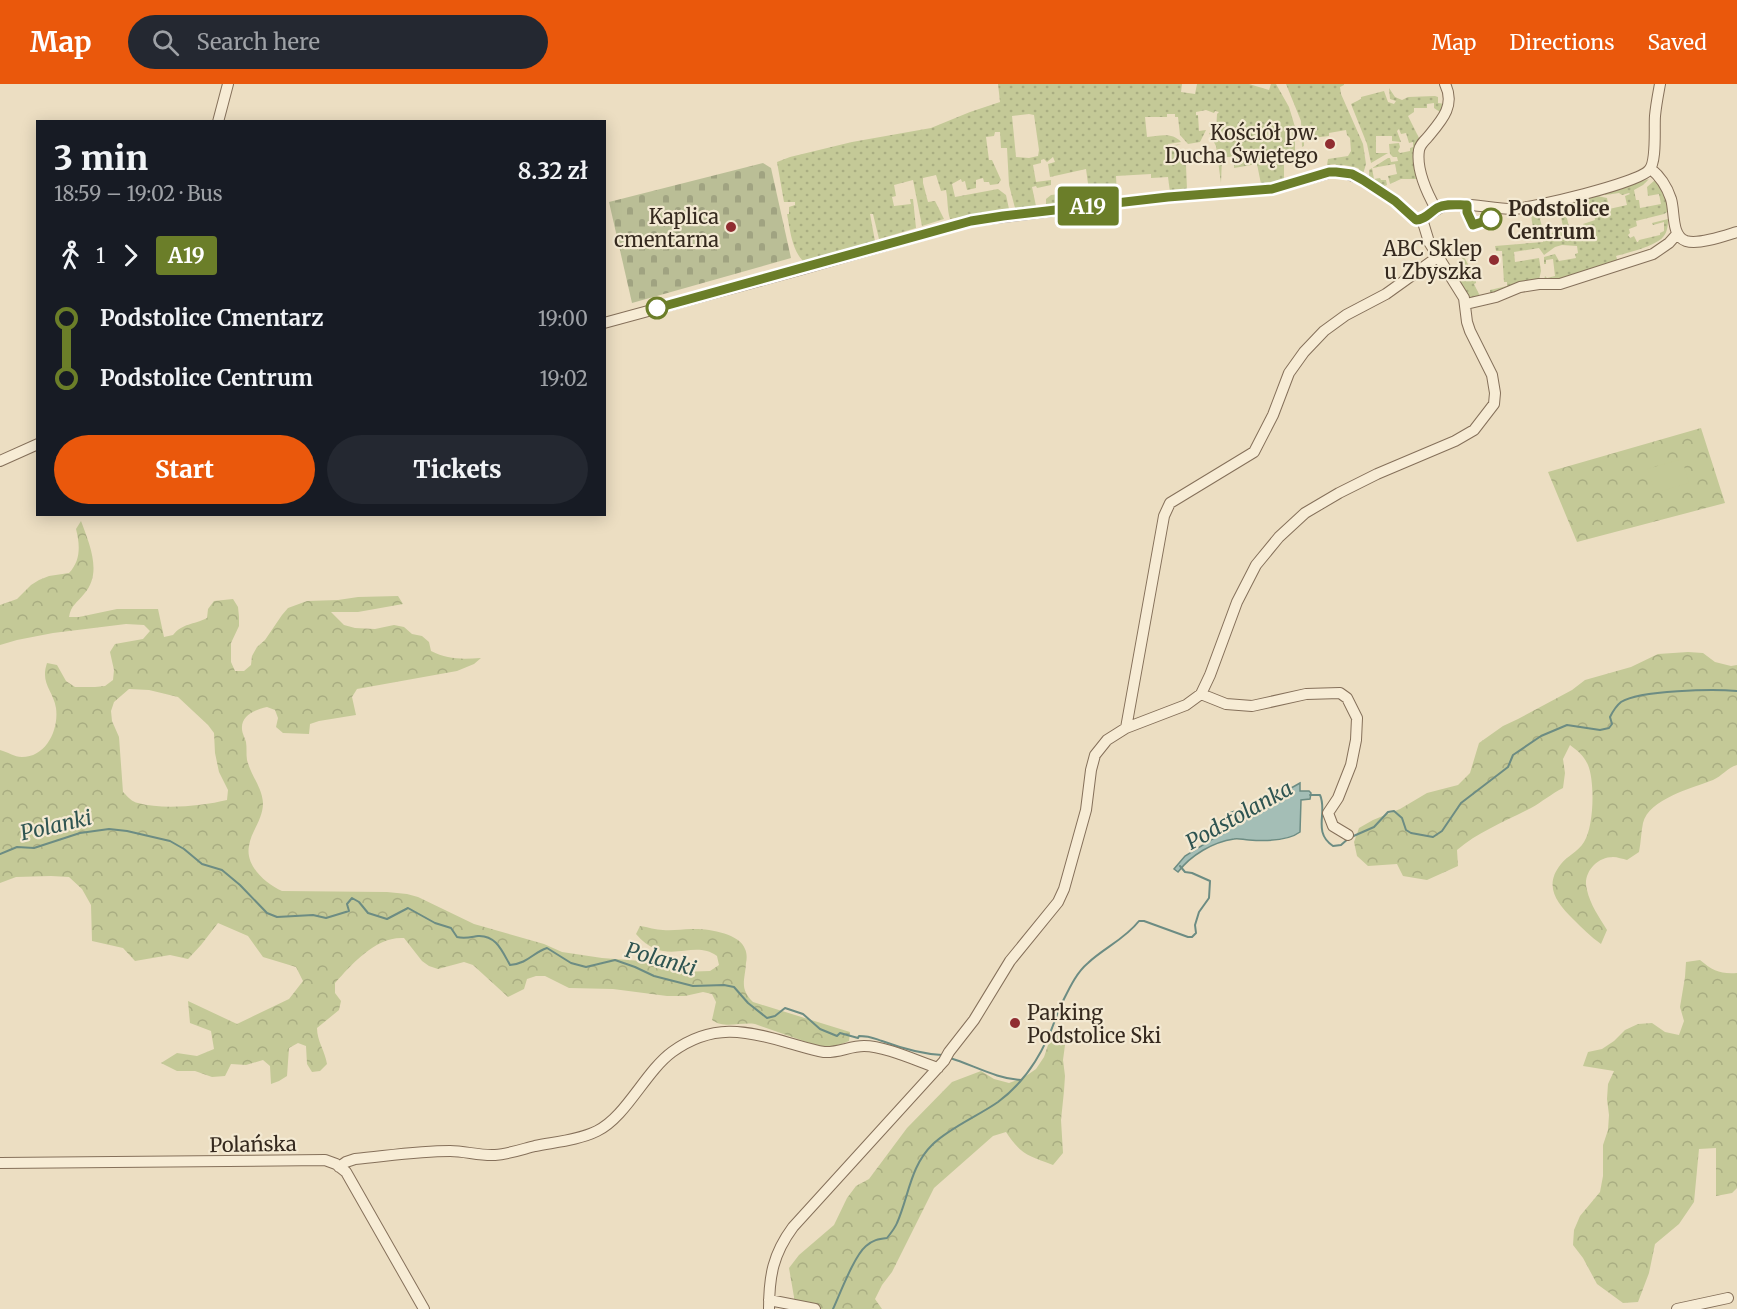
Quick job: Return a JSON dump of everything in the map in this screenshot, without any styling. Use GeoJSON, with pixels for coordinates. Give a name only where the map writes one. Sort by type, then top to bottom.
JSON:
{"type":"FeatureCollection","features":[{"type":"Feature","properties":{"kind":"street"},"geometry":{"type":"LineString","coordinates":[[219,120],[228,84]]}},
{"type":"Feature","properties":{"kind":"street"},"geometry":{"type":"LineString","coordinates":[[1436,209],[1423,182],[1419,152],[1422,142],[1448,110],[1449,97],[1445,84]]}},
{"type":"Feature","properties":{"kind":"street"},"geometry":{"type":"LineString","coordinates":[[606,322],[971,221],[1168,197],[1272,189],[1329,172],[1352,174],[1395,201],[1414,220],[1422,219],[1436,209],[1452,205],[1502,209],[1529,207],[1633,180],[1645,174],[1651,168],[1653,161],[1654,117],[1660,84]]}},
{"type":"Feature","properties":{"kind":"street"},"geometry":{"type":"LineString","coordinates":[[1651,168],[1661,178],[1672,201],[1677,234],[1685,241],[1698,242],[1737,232]]}},
{"type":"Feature","properties":{"kind":"street"},"geometry":{"type":"LineString","coordinates":[[815,1309],[770,1305],[770,1278],[778,1250],[793,1227],[938,1068],[974,1020],[1010,961],[1058,902],[1064,889],[1086,810],[1095,755],[1107,740],[1126,728],[1186,705],[1201,694],[1237,602],[1257,565],[1279,537],[1305,513],[1339,493],[1455,441],[1474,430],[1494,404],[1492,375],[1470,331],[1463,295],[1430,242],[1422,219]]}},
{"type":"Feature","properties":{"kind":"street"},"geometry":{"type":"LineString","coordinates":[[1466,304],[1496,297],[1520,287],[1560,284],[1653,254],[1677,234]]}},
{"type":"Feature","properties":{"kind":"street"},"geometry":{"type":"LineString","coordinates":[[1126,728],[1164,516],[1170,503],[1254,452],[1273,415],[1289,373],[1324,331],[1346,315],[1386,294],[1439,256]]}},
{"type":"Feature","properties":{"kind":"street"},"geometry":{"type":"LineString","coordinates":[[0,461],[36,445]]}},
{"type":"Feature","properties":{"kind":"street"},"geometry":{"type":"LineString","coordinates":[[1201,694],[1226,704],[1252,706],[1306,694],[1340,693],[1347,698],[1357,718],[1356,740],[1351,765],[1338,798],[1328,813],[1332,826],[1348,835]]}},
{"type":"Feature","properties":{"kind":"street"},"geometry":{"type":"LineString","coordinates":[[424,1309],[346,1172],[339,1167],[346,1162],[452,1151],[496,1155],[598,1131],[609,1123],[671,1053],[684,1044],[703,1036],[726,1032],[741,1031],[761,1035],[825,1052],[851,1047],[875,1047],[938,1068]]}},
{"type":"Feature","properties":{"kind":"street","name":"Polańska"},"geometry":{"type":"LineString","coordinates":[[0,1164],[325,1160],[339,1167]]}},
{"type":"Feature","properties":{"kind":"street"},"geometry":{"type":"LineString","coordinates":[[1677,1309],[1728,1298]]}},
{"type":"Feature","properties":{"kind":"green space"},"geometry":{"type":"Polygon","coordinates":[[[998,84],[1182,84],[1181,92],[1195,94],[1197,84],[1249,84],[1269,90],[1271,84],[1276,84],[1289,107],[1295,127],[1295,158],[1284,160],[1284,181],[1261,184],[1257,164],[1234,168],[1234,157],[1222,157],[1221,183],[1216,146],[1209,133],[1216,132],[1219,112],[1206,110],[1196,112],[1199,131],[1206,130],[1200,142],[1188,144],[1180,135],[1178,117],[1175,117],[1175,114],[1167,114],[1167,117],[1145,117],[1147,137],[1169,136],[1181,142],[1168,144],[1168,146],[1181,144],[1172,147],[1173,150],[1184,150],[1184,155],[1180,156],[1179,161],[1186,165],[1187,190],[1170,192],[1168,177],[1151,178],[1151,174],[1116,176],[1117,196],[1115,198],[1046,206],[1046,199],[1051,195],[1089,191],[1086,169],[1050,177],[1048,164],[1055,162],[1053,157],[1047,162],[1044,159],[1041,163],[1033,165],[1036,182],[1051,180],[1051,185],[1032,187],[1036,206],[1015,208],[1009,185],[1007,148],[1001,148],[1000,132],[995,132],[994,136],[986,137],[989,160],[992,160],[1001,180],[998,184],[990,185],[989,182],[984,182],[983,178],[976,180],[976,188],[967,190],[965,181],[962,182],[961,179],[952,184],[955,197],[998,189],[1006,195],[1009,209],[950,219],[946,190],[941,191],[936,175],[923,178],[923,183],[928,202],[935,201],[944,219],[922,226],[913,180],[894,185],[896,196],[892,197],[894,206],[911,204],[910,199],[913,199],[916,228],[879,239],[873,214],[870,214],[875,241],[803,261],[799,256],[792,239],[787,214],[789,214],[789,207],[795,205],[795,202],[784,202],[777,162],[852,142],[931,128],[1000,102],[998,84]],[[1034,115],[1012,116],[1016,157],[1038,156],[1034,115]]]}},
{"type":"Feature","properties":{"kind":"green space"},"geometry":{"type":"Polygon","coordinates":[[[1286,84],[1344,84],[1340,87],[1341,94],[1363,144],[1366,164],[1363,174],[1358,168],[1327,165],[1328,159],[1348,156],[1351,151],[1350,138],[1346,130],[1329,133],[1329,136],[1304,139],[1302,147],[1301,121],[1286,84]]]}},
{"type":"Feature","properties":{"kind":"green space"},"geometry":{"type":"Polygon","coordinates":[[[1389,88],[1395,97],[1402,100],[1408,97],[1435,96],[1438,97],[1438,103],[1445,104],[1443,114],[1434,108],[1434,103],[1427,104],[1427,108],[1414,108],[1414,112],[1408,116],[1419,138],[1422,139],[1419,179],[1401,179],[1390,184],[1388,176],[1397,174],[1395,164],[1372,168],[1388,158],[1391,162],[1398,161],[1397,157],[1390,154],[1389,144],[1399,143],[1400,153],[1410,151],[1413,142],[1409,143],[1406,133],[1401,134],[1399,129],[1397,131],[1401,142],[1392,141],[1392,136],[1376,136],[1376,153],[1388,153],[1371,163],[1367,144],[1351,104],[1361,97],[1384,91],[1388,102],[1394,104],[1396,101],[1390,99],[1389,88]]]}},
{"type":"Feature","properties":{"kind":"green space"},"geometry":{"type":"Polygon","coordinates":[[[763,163],[771,168],[791,258],[632,303],[609,202],[763,163]]]}},
{"type":"Feature","properties":{"kind":"green space"},"geometry":{"type":"Polygon","coordinates":[[[1372,168],[1374,179],[1386,180],[1387,185],[1382,187],[1369,179],[1369,170],[1372,168]]]}},
{"type":"Feature","properties":{"kind":"green space"},"geometry":{"type":"Polygon","coordinates":[[[1649,179],[1634,190],[1640,208],[1661,204],[1659,194],[1648,196],[1647,187],[1655,180],[1660,182],[1670,210],[1664,214],[1636,221],[1637,226],[1629,229],[1628,235],[1630,238],[1634,236],[1638,242],[1660,235],[1664,231],[1664,222],[1653,225],[1652,223],[1668,219],[1666,231],[1663,237],[1654,243],[1616,256],[1618,262],[1583,271],[1562,280],[1544,280],[1545,276],[1547,278],[1555,276],[1553,259],[1546,260],[1544,264],[1544,257],[1555,254],[1559,261],[1576,258],[1577,246],[1562,245],[1544,255],[1539,248],[1514,252],[1515,262],[1539,258],[1541,271],[1539,280],[1503,292],[1471,298],[1450,269],[1457,266],[1460,276],[1466,276],[1468,271],[1458,249],[1460,249],[1476,276],[1474,284],[1480,296],[1490,293],[1490,290],[1507,286],[1507,282],[1504,282],[1502,251],[1496,251],[1495,246],[1543,242],[1543,239],[1537,239],[1532,223],[1532,213],[1541,213],[1540,219],[1544,234],[1564,231],[1560,213],[1547,216],[1548,210],[1564,206],[1571,235],[1583,232],[1583,224],[1595,220],[1593,209],[1589,206],[1575,209],[1572,206],[1573,202],[1597,196],[1607,198],[1609,209],[1627,205],[1625,196],[1629,193],[1605,195],[1604,193],[1649,179]]]}},
{"type":"Feature","properties":{"kind":"green space"},"geometry":{"type":"Polygon","coordinates":[[[1701,428],[1725,503],[1577,542],[1548,472],[1701,428]]]}},
{"type":"Feature","properties":{"kind":"green space"},"geometry":{"type":"Polygon","coordinates":[[[1682,459],[1689,483],[1655,493],[1647,469],[1682,459]]]}},
{"type":"Feature","properties":{"kind":"green space"},"geometry":{"type":"Polygon","coordinates":[[[81,521],[94,567],[90,586],[73,607],[69,617],[117,609],[158,609],[164,637],[173,635],[184,626],[207,618],[208,609],[214,601],[233,599],[238,607],[239,617],[239,626],[231,643],[231,662],[235,671],[244,671],[251,665],[252,656],[257,647],[265,640],[288,608],[307,601],[358,597],[398,596],[403,604],[358,612],[331,612],[344,625],[375,629],[394,625],[404,627],[412,634],[422,636],[429,642],[431,651],[437,654],[456,658],[481,658],[474,664],[457,671],[357,689],[352,697],[356,715],[310,724],[309,734],[283,733],[276,727],[278,718],[275,710],[267,707],[246,717],[242,724],[242,732],[246,742],[247,760],[261,792],[263,803],[261,815],[250,841],[250,860],[263,879],[270,884],[282,891],[407,894],[474,924],[544,944],[562,952],[641,961],[680,972],[710,971],[719,965],[717,956],[708,951],[658,950],[636,934],[640,926],[660,930],[697,929],[730,935],[737,939],[745,949],[747,958],[744,988],[753,1002],[850,1032],[849,1041],[840,1045],[820,1046],[755,1024],[717,1023],[712,1020],[716,1002],[712,994],[703,992],[685,996],[667,996],[613,989],[569,988],[545,976],[536,976],[527,979],[524,989],[508,997],[473,965],[464,962],[438,969],[429,966],[422,961],[404,938],[374,946],[335,983],[335,993],[341,1001],[339,1010],[317,1028],[327,1064],[320,1071],[312,1072],[307,1064],[306,1046],[298,1043],[289,1048],[287,1076],[271,1084],[270,1066],[263,1060],[246,1065],[231,1064],[225,1076],[212,1077],[195,1071],[177,1071],[161,1063],[177,1053],[197,1056],[214,1049],[211,1031],[190,1023],[188,1001],[237,1024],[289,999],[303,981],[296,967],[263,957],[248,936],[218,923],[188,959],[170,955],[135,961],[123,948],[92,941],[91,905],[82,889],[69,877],[16,877],[0,883],[0,750],[19,757],[30,756],[38,752],[49,741],[55,725],[56,708],[46,682],[47,663],[57,665],[66,681],[75,687],[105,686],[113,680],[114,670],[110,652],[115,644],[143,639],[150,631],[144,625],[126,624],[53,633],[0,645],[0,605],[17,599],[39,580],[69,573],[76,563],[78,552],[76,529],[81,521]],[[129,689],[114,702],[111,711],[112,721],[119,737],[123,792],[136,802],[171,807],[227,800],[228,790],[219,772],[214,733],[178,697],[149,690],[129,689]]]}},
{"type":"Feature","properties":{"kind":"green space"},"geometry":{"type":"Polygon","coordinates":[[[1703,653],[1715,662],[1731,666],[1737,665],[1737,765],[1713,780],[1672,796],[1654,807],[1643,823],[1639,852],[1627,860],[1615,857],[1601,860],[1592,868],[1586,884],[1588,895],[1607,930],[1601,944],[1567,913],[1554,894],[1553,880],[1556,872],[1561,864],[1584,842],[1592,816],[1592,782],[1588,765],[1570,745],[1563,759],[1565,773],[1563,788],[1465,844],[1457,850],[1458,866],[1427,880],[1403,876],[1397,864],[1368,866],[1357,856],[1354,842],[1359,828],[1400,809],[1427,793],[1458,785],[1470,773],[1479,743],[1503,726],[1572,690],[1585,680],[1631,667],[1658,654],[1703,653]]]}},
{"type":"Feature","properties":{"kind":"green space"},"geometry":{"type":"Polygon","coordinates":[[[1700,960],[1717,971],[1737,973],[1737,1188],[1732,1193],[1716,1196],[1716,1148],[1699,1149],[1694,1202],[1679,1224],[1655,1244],[1649,1273],[1638,1302],[1623,1303],[1597,1284],[1573,1245],[1574,1230],[1580,1216],[1600,1192],[1603,1176],[1603,1145],[1608,1130],[1608,1084],[1614,1071],[1583,1066],[1588,1052],[1602,1049],[1625,1030],[1638,1024],[1652,1023],[1665,1032],[1679,1035],[1684,1021],[1680,1007],[1686,962],[1700,960]]]}},
{"type":"Feature","properties":{"kind":"green space"},"geometry":{"type":"Polygon","coordinates":[[[1059,1031],[1065,1045],[1061,1120],[1063,1153],[1053,1165],[1026,1154],[1016,1146],[1006,1132],[993,1136],[934,1188],[892,1272],[875,1299],[882,1309],[794,1309],[789,1268],[799,1255],[834,1225],[847,1198],[856,1186],[869,1179],[907,1128],[952,1082],[981,1071],[994,1079],[1009,1083],[1023,1078],[1036,1069],[1044,1057],[1049,1042],[1059,1031]]]}},
{"type":"Feature","properties":{"kind":"water"},"geometry":{"type":"Polygon","coordinates":[[[1300,783],[1300,791],[1311,793],[1310,799],[1301,800],[1300,832],[1275,840],[1226,841],[1210,846],[1196,855],[1178,872],[1174,869],[1185,856],[1219,835],[1227,814],[1300,783]]]}},
{"type":"Feature","properties":{"kind":"waterway","name":"Podstolanka"},"geometry":{"type":"LineString","coordinates":[[1310,795],[1320,795],[1323,835],[1333,846],[1341,845],[1349,838],[1374,827],[1388,812],[1394,811],[1402,818],[1406,830],[1433,837],[1442,831],[1461,803],[1508,767],[1513,755],[1541,736],[1567,725],[1600,730],[1609,728],[1612,724],[1610,717],[1615,709],[1621,702],[1630,698],[1678,691],[1737,691]]}},
{"type":"Feature","properties":{"kind":"waterway","name":"Polanki"},"geometry":{"type":"LineString","coordinates":[[0,854],[17,847],[34,848],[80,833],[109,829],[127,831],[170,841],[202,864],[222,870],[267,913],[277,917],[313,915],[326,918],[349,911],[347,904],[352,898],[359,902],[368,913],[387,919],[408,908],[435,923],[451,928],[457,937],[484,936],[489,938],[498,945],[510,965],[522,962],[547,948],[571,963],[586,967],[615,960],[654,976],[693,986],[734,987],[748,1003],[767,1018],[775,1016],[785,1008],[803,1014],[820,1029],[837,1036],[840,1033],[858,1038],[859,1036],[869,1037],[912,1050],[942,1055]]}},
{"type":"Feature","properties":{"kind":"waterway","name":"Podstolanka"},"geometry":{"type":"LineString","coordinates":[[1062,1003],[1073,981],[1084,967],[1139,921],[1188,937],[1196,933],[1195,925],[1199,912],[1209,898],[1210,881],[1185,872],[1180,866]]}},
{"type":"Feature","properties":{"kind":"waterway","name":"Podstolanka"},"geometry":{"type":"LineString","coordinates":[[833,1309],[861,1251],[873,1241],[887,1238],[895,1227],[919,1162],[925,1153],[940,1138],[998,1102],[1019,1083],[1042,1050],[1058,1012]]}},
{"type":"Feature","properties":{"kind":"waterway","name":"Polanki"},"geometry":{"type":"LineString","coordinates":[[950,1058],[994,1074],[1021,1080]]}},
{"type":"Feature","properties":{"kind":"bus line","name":"A19"},"geometry":{"type":"LineString","coordinates":[[657,308],[971,221],[1168,197],[1272,189],[1329,172],[1352,174],[1363,180],[1395,201],[1416,220],[1426,218],[1436,209],[1452,205],[1467,205],[1466,209],[1473,225],[1491,219]]}},
{"type":"Feature","properties":{"kind":"place","name":"Kościół pw. Ducha Świętego"},"geometry":{"type":"Point","coordinates":[1330,144]}},
{"type":"Feature","properties":{"kind":"place","name":"Podstolice Centrum"},"geometry":{"type":"Point","coordinates":[1491,219]}},
{"type":"Feature","properties":{"kind":"place","name":"Kaplica cmentarna"},"geometry":{"type":"Point","coordinates":[731,227]}},
{"type":"Feature","properties":{"kind":"place","name":"ABC Sklep u Zbyszka"},"geometry":{"type":"Point","coordinates":[1494,260]}},
{"type":"Feature","properties":{"kind":"place","name":"Parking Podstolice Ski"},"geometry":{"type":"Point","coordinates":[1015,1023]}}]}
